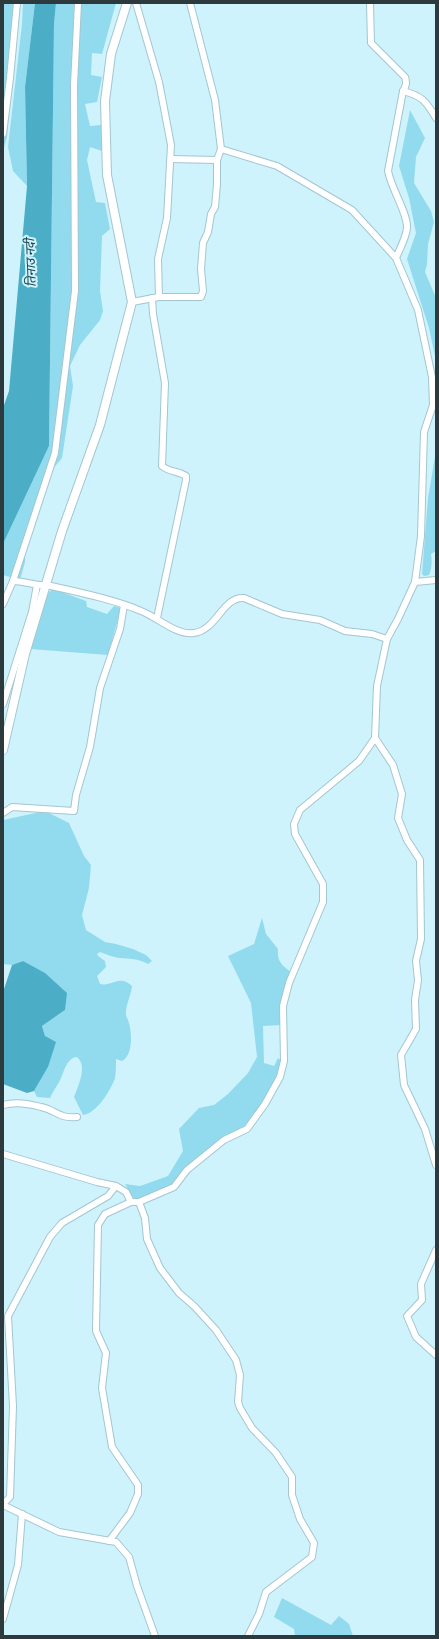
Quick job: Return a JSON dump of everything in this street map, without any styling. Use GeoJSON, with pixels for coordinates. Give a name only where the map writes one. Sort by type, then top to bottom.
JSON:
{"type":"FeatureCollection","features":[{"type":"Feature","properties":{"kind":"street"},"geometry":{"type":"LineString","coordinates":[[3,134],[17,3]]}},
{"type":"Feature","properties":{"kind":"street"},"geometry":{"type":"LineString","coordinates":[[3,604],[13,581],[55,453],[75,291],[74,85],[78,3]]}},
{"type":"Feature","properties":{"kind":"street"},"geometry":{"type":"LineString","coordinates":[[3,750],[26,654],[62,531],[100,425],[132,302],[107,175],[105,101],[111,54],[127,3]]}},
{"type":"Feature","properties":{"kind":"street"},"geometry":{"type":"LineString","coordinates":[[136,3],[159,82],[171,145],[166,218],[158,259],[159,296]]}},
{"type":"Feature","properties":{"kind":"street"},"geometry":{"type":"LineString","coordinates":[[132,302],[159,296],[201,297],[203,291],[203,244],[208,232],[211,214],[215,206],[217,160],[221,149],[215,100],[190,3]]}},
{"type":"Feature","properties":{"kind":"street"},"geometry":{"type":"LineString","coordinates":[[370,3],[371,43],[405,77],[406,86],[403,91],[388,171],[390,181],[406,221],[405,238],[396,258]]}},
{"type":"Feature","properties":{"kind":"street"},"geometry":{"type":"LineString","coordinates":[[403,91],[418,95],[427,103],[436,118]]}},
{"type":"Feature","properties":{"kind":"street"},"geometry":{"type":"LineString","coordinates":[[221,149],[277,166],[352,210],[396,258],[418,310],[432,377],[433,405],[424,432],[421,536],[415,582],[387,639],[377,686],[376,738],[393,765],[402,794],[398,818],[407,840],[420,860],[421,939],[416,961],[418,980],[415,1000],[416,1029],[401,1055],[404,1085],[425,1129],[436,1165]]}},
{"type":"Feature","properties":{"kind":"street"},"geometry":{"type":"LineString","coordinates":[[171,159],[217,160]]}},
{"type":"Feature","properties":{"kind":"street"},"geometry":{"type":"LineString","coordinates":[[152,298],[153,314],[165,383],[162,466],[166,469],[186,476],[157,618]]}},
{"type":"Feature","properties":{"kind":"street"},"geometry":{"type":"LineString","coordinates":[[415,582],[436,580]]}},
{"type":"Feature","properties":{"kind":"street"},"geometry":{"type":"LineString","coordinates":[[13,581],[23,581],[37,585],[47,584],[124,605],[157,618],[182,632],[196,633],[209,628],[232,601],[240,597],[282,614],[320,620],[345,631],[372,634],[387,639]]}},
{"type":"Feature","properties":{"kind":"street"},"geometry":{"type":"LineString","coordinates":[[3,704],[32,612],[37,585]]}},
{"type":"Feature","properties":{"kind":"street"},"geometry":{"type":"LineString","coordinates":[[3,813],[12,807],[74,811],[76,795],[90,747],[100,688],[120,629],[124,605]]}},
{"type":"Feature","properties":{"kind":"street"},"geometry":{"type":"LineString","coordinates":[[109,1541],[130,1513],[138,1494],[138,1485],[112,1448],[102,1388],[106,1353],[96,1331],[98,1225],[105,1214],[131,1202],[139,1202],[174,1187],[187,1170],[224,1140],[247,1129],[265,1104],[280,1077],[284,1060],[283,1006],[289,983],[323,902],[323,884],[296,834],[294,824],[300,810],[359,761],[376,738]]}},
{"type":"Feature","properties":{"kind":"street"},"geometry":{"type":"LineString","coordinates":[[3,1105],[11,1103],[42,1107],[67,1118],[77,1117]]}},
{"type":"Feature","properties":{"kind":"street"},"geometry":{"type":"LineString","coordinates":[[3,1154],[97,1182],[116,1186],[126,1192],[131,1202]]}},
{"type":"Feature","properties":{"kind":"street"},"geometry":{"type":"LineString","coordinates":[[116,1186],[108,1196],[62,1223],[50,1238],[8,1316],[13,1406],[10,1497],[3,1504],[59,1532],[116,1542],[129,1557],[137,1586],[155,1636]]}},
{"type":"Feature","properties":{"kind":"street"},"geometry":{"type":"LineString","coordinates":[[139,1202],[145,1218],[147,1239],[160,1268],[179,1293],[194,1306],[216,1330],[236,1360],[240,1375],[238,1402],[240,1408],[250,1424],[276,1453],[292,1477],[292,1495],[300,1519],[314,1543],[312,1557],[266,1592],[259,1614],[248,1636]]}},
{"type":"Feature","properties":{"kind":"street"},"geometry":{"type":"LineString","coordinates":[[436,1250],[422,1284],[422,1300],[407,1316],[416,1337],[436,1355]]}},
{"type":"Feature","properties":{"kind":"street"},"geometry":{"type":"LineString","coordinates":[[3,1619],[18,1565],[22,1514]]}},
{"type":"Feature","properties":{"kind":"shaded area"},"geometry":{"type":"Polygon","coordinates":[[[3,3],[18,3],[7,137],[3,151],[3,3]]]}},
{"type":"Feature","properties":{"kind":"shaded area"},"geometry":{"type":"Polygon","coordinates":[[[23,3],[35,3],[25,87],[27,186],[13,171],[8,147],[23,3]]]}},
{"type":"Feature","properties":{"kind":"shaded area"},"geometry":{"type":"Polygon","coordinates":[[[56,3],[116,3],[102,54],[92,53],[91,75],[102,77],[97,102],[85,104],[90,126],[101,125],[102,151],[90,147],[87,160],[96,202],[105,203],[110,229],[102,236],[100,291],[103,311],[100,320],[80,345],[70,366],[73,386],[62,458],[46,477],[26,529],[25,562],[20,580],[3,575],[3,544],[49,446],[54,24],[56,3]]]}},
{"type":"Feature","properties":{"kind":"shaded area"},"geometry":{"type":"Polygon","coordinates":[[[410,110],[425,138],[416,157],[414,183],[431,211],[434,222],[428,244],[425,272],[436,298],[436,361],[429,328],[407,259],[416,233],[409,198],[399,166],[410,110]]]}},
{"type":"Feature","properties":{"kind":"shaded area"},"geometry":{"type":"Polygon","coordinates":[[[436,451],[436,551],[431,554],[432,564],[429,575],[424,576],[422,574],[428,498],[436,451]]]}},
{"type":"Feature","properties":{"kind":"shaded area"},"geometry":{"type":"Polygon","coordinates":[[[53,589],[86,601],[87,607],[107,614],[114,606],[121,608],[108,655],[30,649],[47,594],[53,589]]]}},
{"type":"Feature","properties":{"kind":"shaded area"},"geometry":{"type":"Polygon","coordinates":[[[45,811],[69,823],[84,856],[91,865],[89,888],[82,915],[86,930],[105,942],[133,949],[146,955],[152,961],[148,964],[137,960],[117,958],[100,952],[97,954],[105,961],[106,967],[97,976],[100,984],[123,981],[132,986],[126,1012],[130,1028],[131,1044],[126,1058],[122,1061],[116,1059],[115,1078],[107,1095],[98,1106],[88,1114],[83,1115],[74,1097],[80,1082],[82,1071],[82,1066],[77,1057],[70,1060],[67,1064],[50,1098],[37,1097],[34,1091],[48,1067],[45,1036],[42,1026],[65,1010],[23,961],[12,965],[3,964],[3,820],[45,811]]]}},
{"type":"Feature","properties":{"kind":"shaded area"},"geometry":{"type":"Polygon","coordinates":[[[262,918],[266,934],[278,949],[278,957],[280,962],[291,972],[281,1025],[263,1026],[264,1063],[274,1066],[278,1058],[282,1061],[278,1076],[265,1101],[241,1130],[217,1141],[173,1185],[142,1199],[134,1199],[125,1184],[140,1186],[168,1176],[183,1151],[179,1129],[199,1108],[214,1105],[228,1094],[248,1073],[257,1057],[251,1003],[228,956],[254,944],[262,918]]]}},
{"type":"Feature","properties":{"kind":"shaded area"},"geometry":{"type":"Polygon","coordinates":[[[282,1598],[331,1625],[339,1616],[349,1624],[353,1636],[295,1636],[294,1629],[274,1617],[282,1598]]]}},
{"type":"Feature","properties":{"kind":"water","name":"तिनाउ नदी"},"geometry":{"type":"Polygon","coordinates":[[[35,3],[56,3],[54,24],[49,446],[3,544],[3,408],[9,391],[27,186],[25,87],[35,3]]]}},
{"type":"Feature","properties":{"kind":"water"},"geometry":{"type":"Polygon","coordinates":[[[23,961],[45,973],[67,993],[65,1010],[42,1026],[45,1036],[56,1042],[48,1067],[34,1091],[27,1093],[3,1084],[3,992],[12,965],[23,961]]]}}]}
